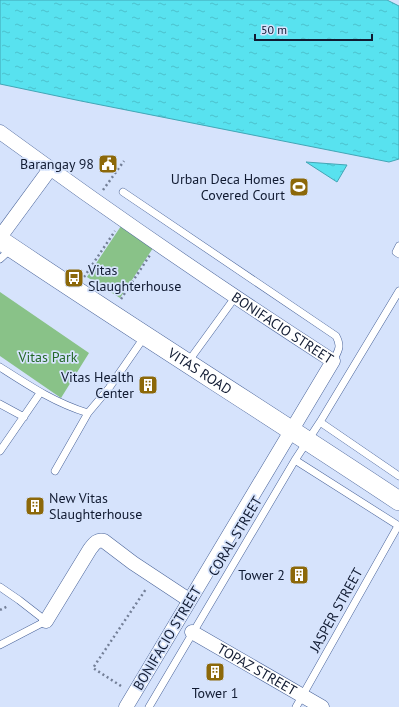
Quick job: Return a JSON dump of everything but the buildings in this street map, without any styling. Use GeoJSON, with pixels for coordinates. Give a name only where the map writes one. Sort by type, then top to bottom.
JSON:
{"type":"FeatureCollection","features":[{"type":"Feature","properties":{"kind":"street","name":"BONIFACIO STREET"},"geometry":{"type":"LineString","coordinates":[[0,132],[50,169],[333,361],[126,707]]}},
{"type":"Feature","properties":{"kind":"street"},"geometry":{"type":"LineString","coordinates":[[3,246],[50,169]]}},
{"type":"Feature","properties":{"kind":"street","name":"VITAS ROAD"},"geometry":{"type":"LineString","coordinates":[[3,246],[75,290],[187,364],[308,440],[399,501]]}},
{"type":"Feature","properties":{"kind":"street"},"geometry":{"type":"LineString","coordinates":[[46,621],[74,573],[98,541],[104,541],[133,563],[189,600]]}},
{"type":"Feature","properties":{"kind":"street","name":"TOPAZ STREET"},"geometry":{"type":"LineString","coordinates":[[192,632],[299,701],[322,707]]}},
{"type":"Feature","properties":{"kind":"lane"},"geometry":{"type":"LineString","coordinates":[[123,192],[336,336],[339,342],[339,349],[333,361]]}},
{"type":"Feature","properties":{"kind":"lane"},"geometry":{"type":"LineString","coordinates":[[399,246],[396,252],[399,254]]}},
{"type":"Feature","properties":{"kind":"lane","name":"CORAL STREET"},"geometry":{"type":"LineString","coordinates":[[149,707],[295,460],[320,422],[399,291]]}},
{"type":"Feature","properties":{"kind":"lane"},"geometry":{"type":"LineString","coordinates":[[187,364],[236,296]]}},
{"type":"Feature","properties":{"kind":"lane"},"geometry":{"type":"LineString","coordinates":[[55,470],[88,413],[108,388],[145,336]]}},
{"type":"Feature","properties":{"kind":"lane"},"geometry":{"type":"LineString","coordinates":[[0,367],[40,393],[74,409],[88,413]]}},
{"type":"Feature","properties":{"kind":"lane"},"geometry":{"type":"LineString","coordinates":[[0,451],[40,393]]}},
{"type":"Feature","properties":{"kind":"lane"},"geometry":{"type":"LineString","coordinates":[[0,404],[24,417]]}},
{"type":"Feature","properties":{"kind":"lane"},"geometry":{"type":"LineString","coordinates":[[320,422],[399,476]]}},
{"type":"Feature","properties":{"kind":"lane"},"geometry":{"type":"LineString","coordinates":[[295,460],[399,526]]}},
{"type":"Feature","properties":{"kind":"lane","name":"JASPER STREET"},"geometry":{"type":"LineString","coordinates":[[299,701],[399,526]]}},
{"type":"Feature","properties":{"kind":"lane"},"geometry":{"type":"LineString","coordinates":[[0,587],[46,621],[0,645]]}},
{"type":"Feature","properties":{"kind":"path"},"geometry":{"type":"LineString","coordinates":[[96,200],[124,161]]}},
{"type":"Feature","properties":{"kind":"path"},"geometry":{"type":"LineString","coordinates":[[75,290],[123,219]]}},
{"type":"Feature","properties":{"kind":"path"},"geometry":{"type":"LineString","coordinates":[[111,314],[158,243]]}},
{"type":"Feature","properties":{"kind":"path"},"geometry":{"type":"LineString","coordinates":[[134,694],[93,668],[154,577]]}},
{"type":"Feature","properties":{"kind":"green space"},"geometry":{"type":"Polygon","coordinates":[[[123,223],[155,245],[120,298],[87,277],[123,223]]]}},
{"type":"Feature","properties":{"kind":"green space","name":"Vitas Park"},"geometry":{"type":"Polygon","coordinates":[[[0,292],[89,353],[61,398],[0,356],[0,292]]]}},
{"type":"Feature","properties":{"kind":"water"},"geometry":{"type":"Polygon","coordinates":[[[0,0],[387,0],[399,6],[399,159],[389,162],[0,84],[0,0]]]}},
{"type":"Feature","properties":{"kind":"water"},"geometry":{"type":"Polygon","coordinates":[[[306,162],[347,165],[337,182],[306,162]]]}},
{"type":"Feature","properties":{"kind":"place","name":"Barangay 98"},"geometry":{"type":"Point","coordinates":[108,164]}},
{"type":"Feature","properties":{"kind":"place","name":"Urban Deca Homes Covered Court"},"geometry":{"type":"Point","coordinates":[299,187]}},
{"type":"Feature","properties":{"kind":"place","name":"Vitas Slaughterhouse"},"geometry":{"type":"Point","coordinates":[74,278]}},
{"type":"Feature","properties":{"kind":"place","name":"Vitas Health Center"},"geometry":{"type":"Point","coordinates":[148,385]}},
{"type":"Feature","properties":{"kind":"place","name":"New Vitas Slaughterhouse"},"geometry":{"type":"Point","coordinates":[35,506]}},
{"type":"Feature","properties":{"kind":"place","name":"Tower 2"},"geometry":{"type":"Point","coordinates":[299,575]}},
{"type":"Feature","properties":{"kind":"place","name":"Tower 1"},"geometry":{"type":"Point","coordinates":[215,672]}}]}
